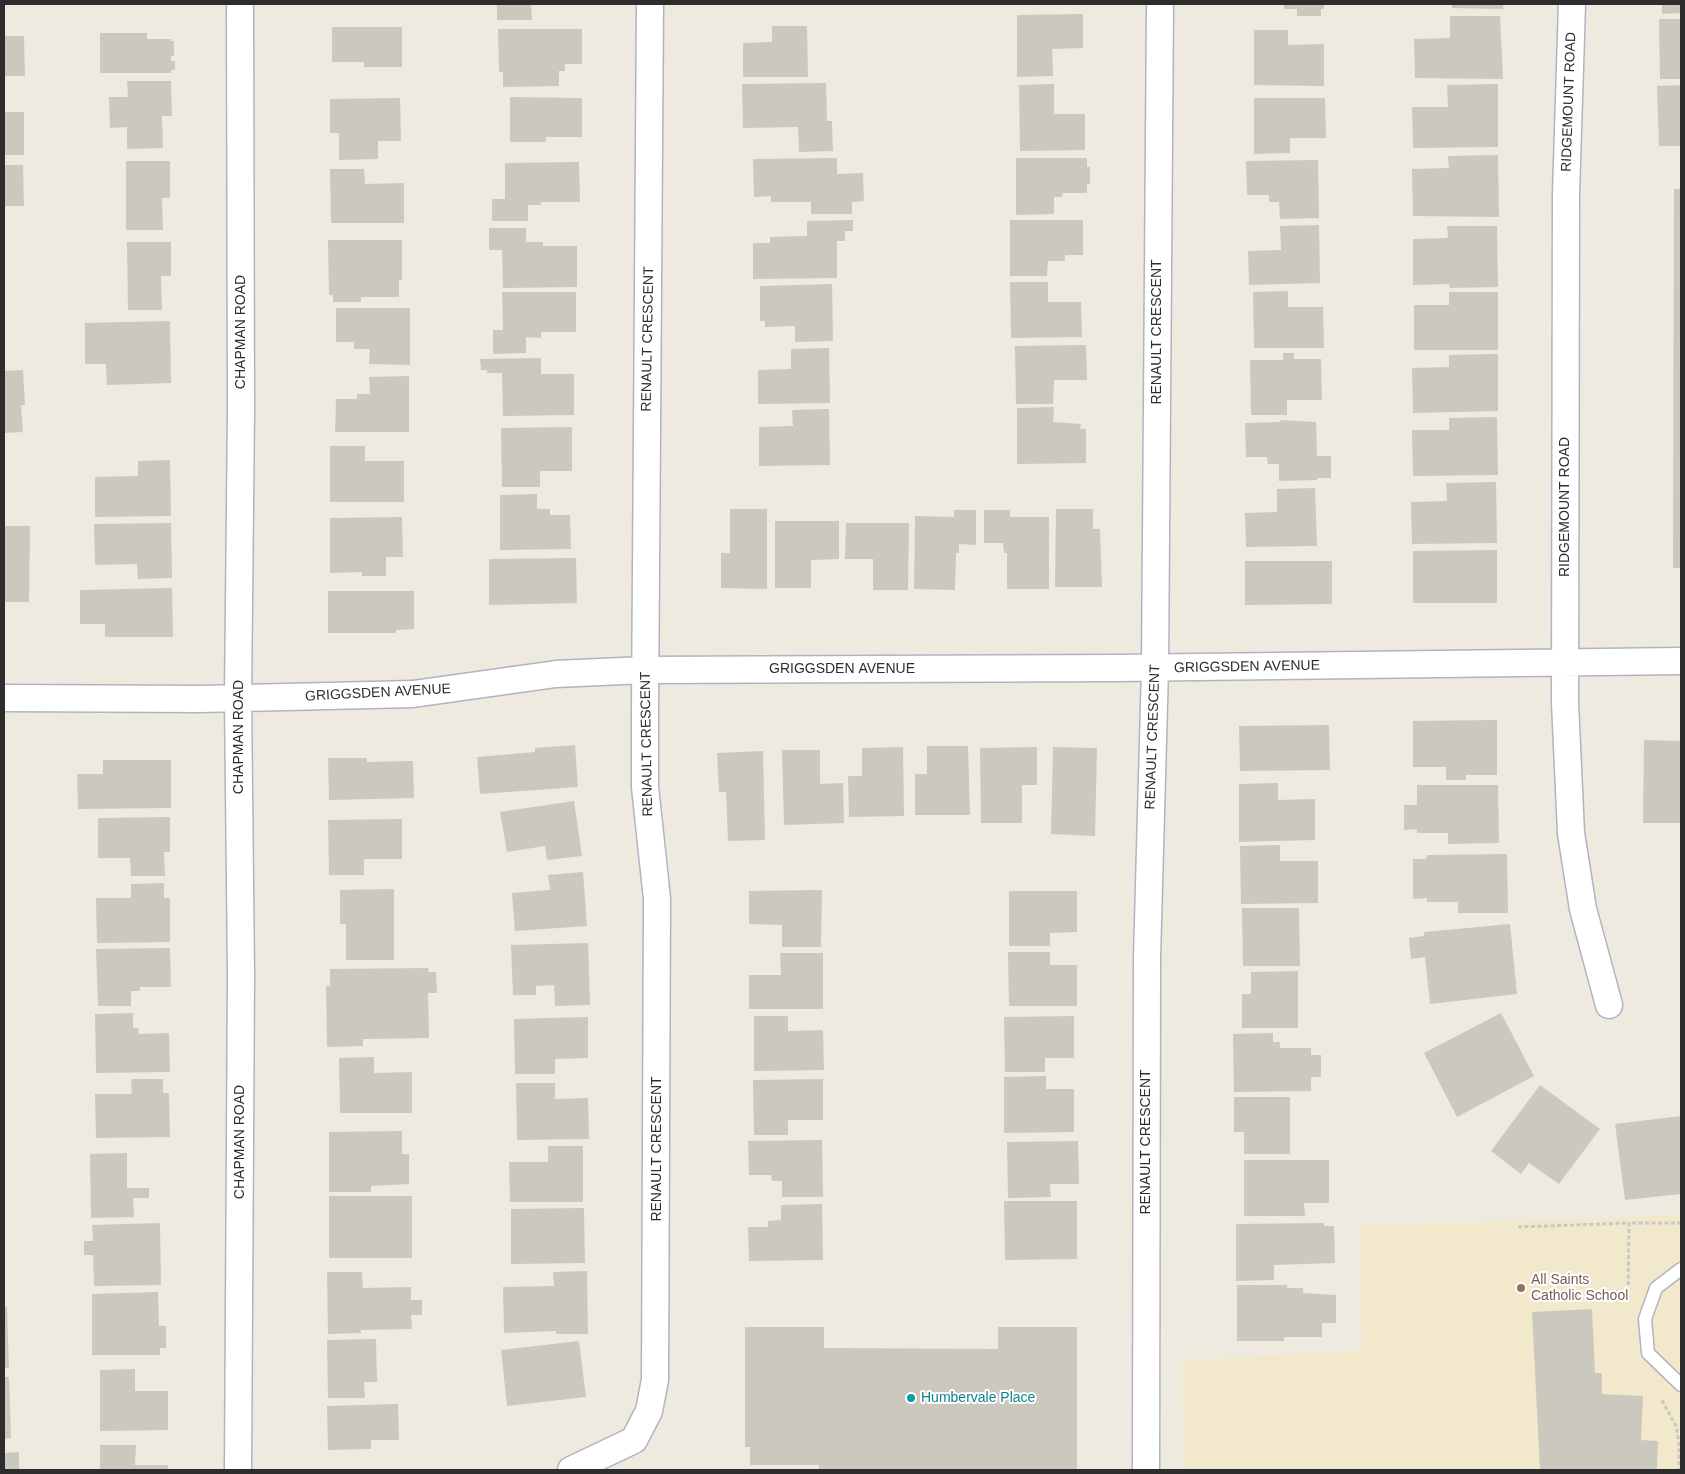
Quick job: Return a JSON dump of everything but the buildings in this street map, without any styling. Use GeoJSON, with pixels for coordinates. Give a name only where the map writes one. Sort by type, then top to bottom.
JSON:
{"type":"FeatureCollection","features":[{"type":"Feature","properties":{"kind":"street","name":"CHAPMAN ROAD"},"geometry":{"type":"LineString","coordinates":[[238,1470],[241,975],[238,698],[241,410],[240,4]]}},
{"type":"Feature","properties":{"kind":"street","name":"RENAULT CRESCENT"},"geometry":{"type":"LineString","coordinates":[[571,1470],[634,1440],[649,1411],[655,1380],[657,899],[645,787],[650,4]]}},
{"type":"Feature","properties":{"kind":"street","name":"RENAULT CRESCENT"},"geometry":{"type":"LineString","coordinates":[[1146,1470],[1147,958],[1155,668],[1160,4]]}},
{"type":"Feature","properties":{"kind":"street","name":"RIDGEMOUNT ROAD"},"geometry":{"type":"LineString","coordinates":[[1572,4],[1566,193],[1565,663],[1571,833],[1583,909],[1610,1005]]}},
{"type":"Feature","properties":{"kind":"street","name":"GRIGGSDEN AVENUE"},"geometry":{"type":"LineString","coordinates":[[4,698],[238,698],[414,694],[556,674],[645,670],[1155,668],[1681,662]]}},
{"type":"Feature","properties":{"kind":"lane"},"geometry":{"type":"LineString","coordinates":[[1681,1269],[1656,1288],[1644,1319],[1648,1353],[1681,1385]]}},
{"type":"Feature","properties":{"kind":"path"},"geometry":{"type":"LineString","coordinates":[[1518,1227],[1629,1223]]}},
{"type":"Feature","properties":{"kind":"shaded area","name":"All Saints Catholic School"},"geometry":{"type":"Polygon","coordinates":[[[1681,1215],[1681,1470],[1183,1470],[1182,1360],[1362,1351],[1360,1226],[1681,1215]]]}},
{"type":"Feature","properties":{"kind":"place","name":"All Saints Catholic School"},"geometry":{"type":"Point","coordinates":[1521,1288]}},
{"type":"Feature","properties":{"kind":"place","name":"Humbervale Place"},"geometry":{"type":"Point","coordinates":[911,1398]}}]}
